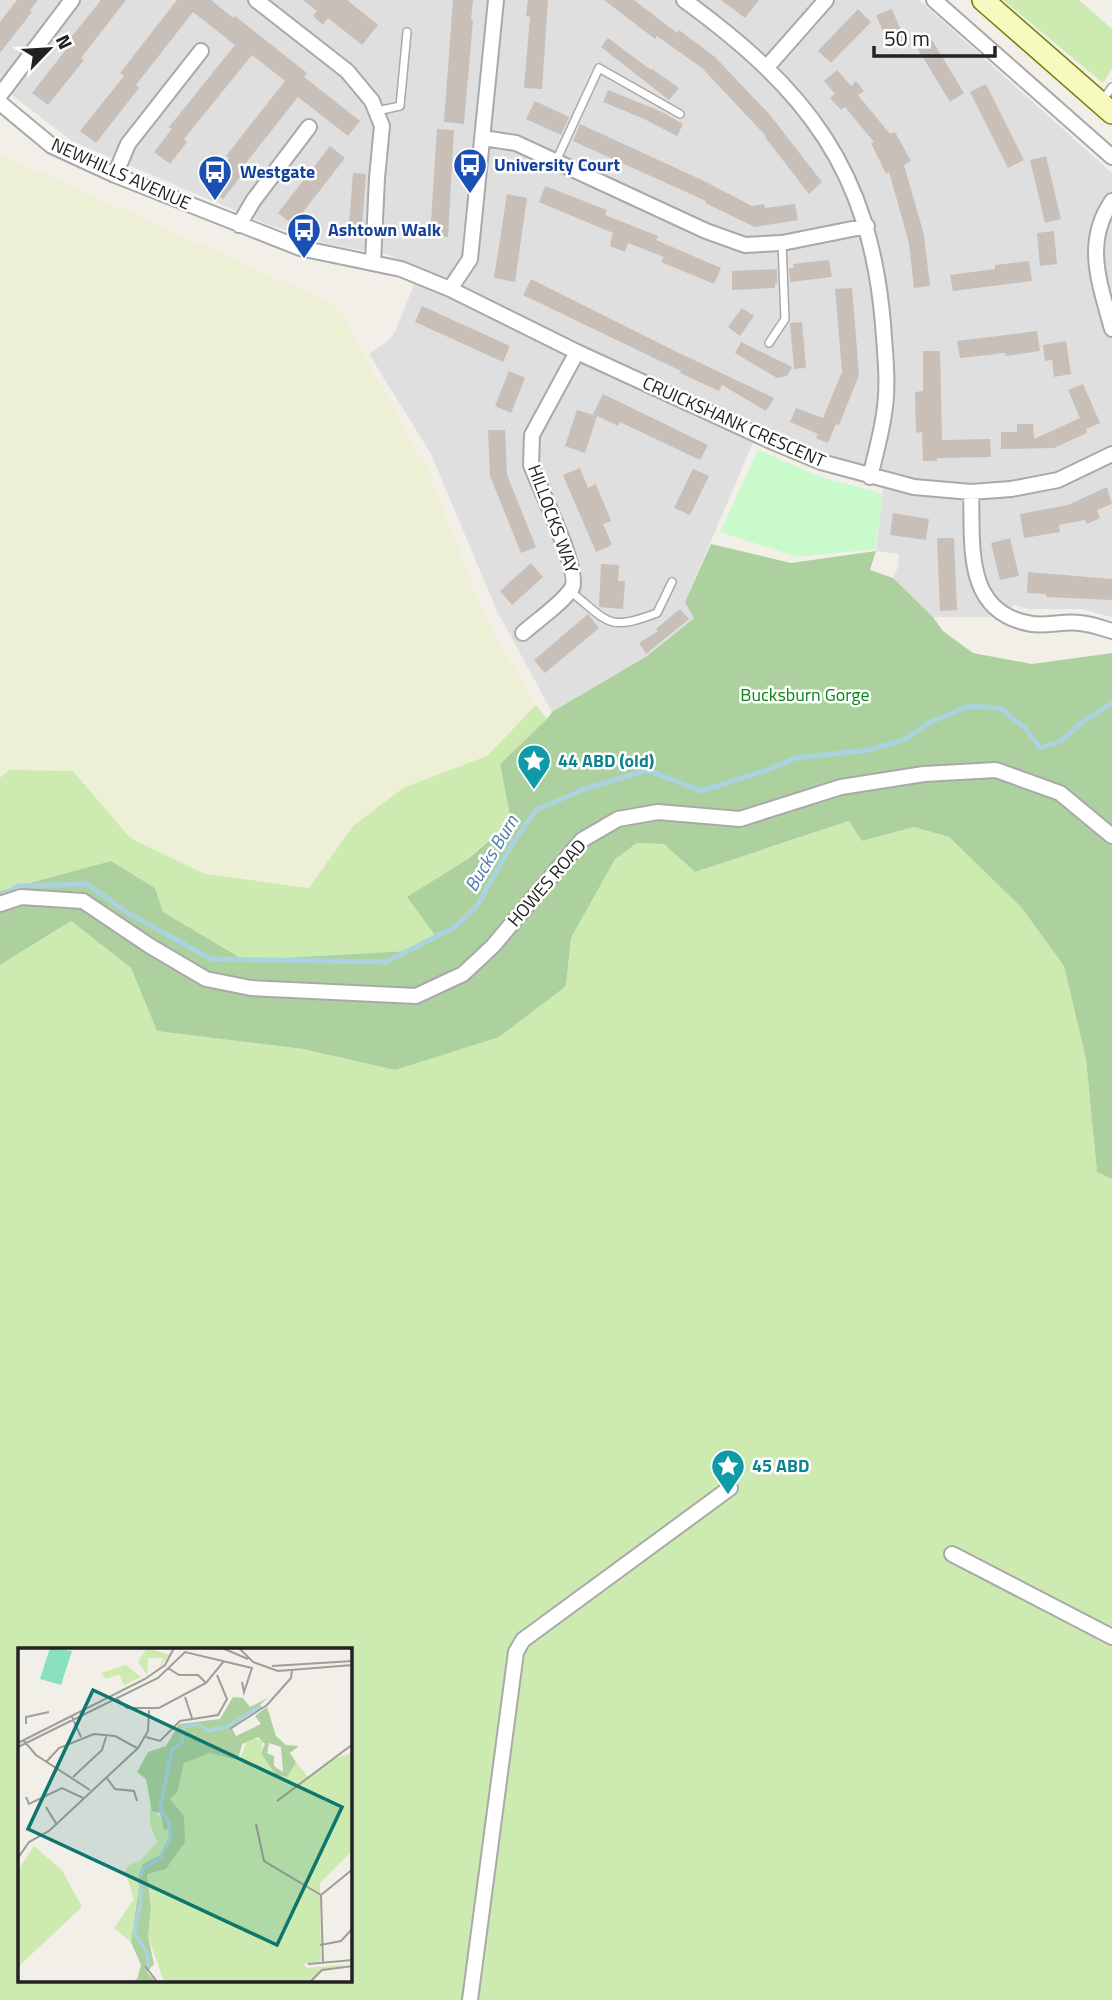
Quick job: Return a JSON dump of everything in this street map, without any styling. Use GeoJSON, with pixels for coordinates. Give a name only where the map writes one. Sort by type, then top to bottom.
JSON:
{"type":"FeatureCollection","features":[{"type":"Feature","properties":{"kind":"street"},"geometry":{"type":"LineString","coordinates":[[0,95],[72,0]]}},
{"type":"Feature","properties":{"kind":"street"},"geometry":{"type":"LineString","coordinates":[[256,0],[347,71],[366,92],[377,111],[382,126],[373,262]]}},
{"type":"Feature","properties":{"kind":"street"},"geometry":{"type":"LineString","coordinates":[[450,289],[470,259],[496,0]]}},
{"type":"Feature","properties":{"kind":"street"},"geometry":{"type":"LineString","coordinates":[[684,0],[766,66],[801,105],[829,142],[854,192],[867,226],[880,288],[887,384],[882,431],[870,477]]}},
{"type":"Feature","properties":{"kind":"street"},"geometry":{"type":"LineString","coordinates":[[766,66],[826,0]]}},
{"type":"Feature","properties":{"kind":"street"},"geometry":{"type":"LineString","coordinates":[[934,0],[1112,157]]}},
{"type":"Feature","properties":{"kind":"street"},"geometry":{"type":"LineString","coordinates":[[983,0],[1108,101]]}},
{"type":"Feature","properties":{"kind":"street"},"geometry":{"type":"LineString","coordinates":[[115,175],[128,144],[201,51]]}},
{"type":"Feature","properties":{"kind":"street","name":"NEWHILLS AVENUE"},"geometry":{"type":"LineString","coordinates":[[0,103],[52,146],[115,175],[300,248],[401,269],[450,289]]}},
{"type":"Feature","properties":{"kind":"street"},"geometry":{"type":"LineString","coordinates":[[239,225],[253,201],[309,127]]}},
{"type":"Feature","properties":{"kind":"street"},"geometry":{"type":"LineString","coordinates":[[483,138],[516,143],[725,240],[745,245],[782,243],[867,226]]}},
{"type":"Feature","properties":{"kind":"street"},"geometry":{"type":"LineString","coordinates":[[1112,201],[1098,225],[1095,239],[1097,271],[1112,329]]}},
{"type":"Feature","properties":{"kind":"street","name":"CRUICKSHANK CRESCENT"},"geometry":{"type":"LineString","coordinates":[[450,289],[577,352],[773,442],[821,462],[870,477],[914,487],[971,492],[1011,489],[1058,480],[1112,454]]}},
{"type":"Feature","properties":{"kind":"street","name":"HILLOCKS WAY"},"geometry":{"type":"LineString","coordinates":[[523,633],[570,591],[575,581],[571,562],[531,465],[530,450],[532,435],[577,352]]}},
{"type":"Feature","properties":{"kind":"street"},"geometry":{"type":"LineString","coordinates":[[971,492],[975,578],[984,596],[996,610],[1015,620],[1034,624],[1081,623],[1112,631]]}},
{"type":"Feature","properties":{"kind":"street","name":"HOWES ROAD"},"geometry":{"type":"LineString","coordinates":[[0,904],[21,897],[83,901],[150,946],[206,979],[251,988],[416,996],[463,974],[493,946],[582,840],[618,819],[658,812],[740,819],[841,787],[924,774],[996,770],[1060,793],[1112,836]]}},
{"type":"Feature","properties":{"kind":"street"},"geometry":{"type":"LineString","coordinates":[[470,2000],[516,1652],[523,1640],[730,1488]]}},
{"type":"Feature","properties":{"kind":"street"},"geometry":{"type":"LineString","coordinates":[[952,1554],[1112,1637]]}},
{"type":"Feature","properties":{"kind":"lane"},"geometry":{"type":"LineString","coordinates":[[377,111],[400,106],[407,32]]}},
{"type":"Feature","properties":{"kind":"lane"},"geometry":{"type":"LineString","coordinates":[[555,162],[599,68],[680,114]]}},
{"type":"Feature","properties":{"kind":"lane"},"geometry":{"type":"LineString","coordinates":[[769,343],[785,319],[782,243]]}},
{"type":"Feature","properties":{"kind":"lane"},"geometry":{"type":"LineString","coordinates":[[570,591],[606,620],[618,624],[657,613],[671,582]]}},
{"type":"Feature","properties":{"kind":"shaded area"},"geometry":{"type":"Polygon","coordinates":[[[0,0],[919,0],[1112,173],[1112,617],[1081,609],[1028,609],[1015,605],[992,617],[933,617],[893,578],[898,567],[899,554],[876,551],[885,471],[849,465],[760,426],[685,602],[695,617],[647,656],[552,712],[497,611],[431,454],[369,354],[389,340],[395,332],[419,272],[389,255],[327,244],[264,223],[72,141],[0,86],[0,0]]]}},
{"type":"Feature","properties":{"kind":"green space"},"geometry":{"type":"Polygon","coordinates":[[[1003,0],[1079,0],[1112,29],[1112,69],[1103,83],[1003,0]]]}},
{"type":"Feature","properties":{"kind":"green space"},"geometry":{"type":"Polygon","coordinates":[[[0,154],[336,305],[429,472],[484,615],[536,705],[487,756],[403,788],[353,826],[309,888],[205,874],[130,838],[73,771],[0,778],[0,154]]]}},
{"type":"Feature","properties":{"kind":"green space"},"geometry":{"type":"Polygon","coordinates":[[[758,450],[818,476],[883,494],[875,549],[798,557],[720,532],[758,450]]]}},
{"type":"Feature","properties":{"kind":"green space","name":"Bucksburn Gorge"},"geometry":{"type":"Polygon","coordinates":[[[711,544],[791,563],[876,551],[870,570],[893,578],[933,617],[943,631],[973,653],[1032,664],[1112,653],[1112,1179],[1097,1172],[1086,1059],[1064,966],[1021,907],[949,837],[914,827],[862,841],[849,821],[695,872],[664,844],[637,843],[615,859],[571,938],[566,986],[499,1037],[395,1070],[303,1049],[157,1031],[131,968],[71,921],[0,965],[0,891],[111,861],[155,888],[163,912],[244,960],[407,951],[435,935],[407,897],[468,859],[511,821],[500,764],[552,712],[647,656],[694,618],[685,602],[711,544]]]}},
{"type":"Feature","properties":{"kind":"green space"},"geometry":{"type":"Polygon","coordinates":[[[536,705],[547,719],[500,764],[511,821],[468,858],[435,935],[407,951],[244,960],[162,912],[155,888],[111,861],[0,891],[0,778],[9,770],[73,771],[130,838],[205,874],[309,888],[353,826],[403,788],[487,756],[536,705]]]}},
{"type":"Feature","properties":{"kind":"green space"},"geometry":{"type":"Polygon","coordinates":[[[850,821],[863,841],[914,827],[949,837],[1021,907],[1064,966],[1086,1059],[1097,1172],[1112,1179],[1112,2000],[0,2000],[0,965],[71,921],[131,968],[157,1031],[303,1049],[395,1070],[566,987],[571,938],[615,858],[637,843],[664,844],[695,872],[850,821]]]}},
{"type":"Feature","properties":{"kind":"building"},"geometry":{"type":"Polygon","coordinates":[[[17,0],[38,0],[30,10],[32,12],[0,53],[0,22],[17,0]]]}},
{"type":"Feature","properties":{"kind":"building"},"geometry":{"type":"Polygon","coordinates":[[[101,0],[126,0],[48,105],[32,93],[101,0]]]}},
{"type":"Feature","properties":{"kind":"building"},"geometry":{"type":"Polygon","coordinates":[[[177,0],[211,0],[307,73],[304,77],[360,121],[348,136],[298,97],[242,168],[245,171],[223,199],[206,186],[285,81],[252,55],[184,139],[187,142],[170,164],[154,152],[172,129],[169,127],[235,45],[193,12],[136,85],[139,88],[96,143],[80,131],[124,76],[120,73],[177,0]]]}},
{"type":"Feature","properties":{"kind":"building"},"geometry":{"type":"Polygon","coordinates":[[[303,0],[347,0],[378,25],[362,45],[328,18],[323,25],[313,16],[317,11],[303,0]]]}},
{"type":"Feature","properties":{"kind":"building"},"geometry":{"type":"Polygon","coordinates":[[[453,0],[473,0],[464,124],[444,122],[453,0]]]}},
{"type":"Feature","properties":{"kind":"building"},"geometry":{"type":"Polygon","coordinates":[[[528,0],[548,0],[542,89],[524,88],[530,17],[526,16],[528,0]]]}},
{"type":"Feature","properties":{"kind":"building"},"geometry":{"type":"Polygon","coordinates":[[[604,0],[634,0],[677,33],[679,30],[715,57],[770,115],[822,182],[809,194],[766,136],[702,68],[657,36],[655,39],[604,0]]]}},
{"type":"Feature","properties":{"kind":"building"},"geometry":{"type":"Polygon","coordinates":[[[721,0],[759,0],[745,18],[721,0]]]}},
{"type":"Feature","properties":{"kind":"building"},"geometry":{"type":"Polygon","coordinates":[[[858,9],[871,22],[831,63],[818,51],[858,9]]]}},
{"type":"Feature","properties":{"kind":"building"},"geometry":{"type":"Polygon","coordinates":[[[892,9],[905,40],[890,47],[876,15],[892,9]]]}},
{"type":"Feature","properties":{"kind":"building"},"geometry":{"type":"Polygon","coordinates":[[[930,37],[964,93],[950,102],[916,46],[930,37]]]}},
{"type":"Feature","properties":{"kind":"building"},"geometry":{"type":"Polygon","coordinates":[[[608,38],[679,88],[669,100],[601,47],[608,38]]]}},
{"type":"Feature","properties":{"kind":"building"},"geometry":{"type":"Polygon","coordinates":[[[837,70],[851,86],[856,81],[864,91],[858,95],[890,134],[895,132],[911,161],[904,165],[924,235],[930,286],[914,288],[909,243],[889,172],[886,174],[871,143],[874,142],[845,107],[841,110],[830,98],[835,94],[824,81],[837,70]]]}},
{"type":"Feature","properties":{"kind":"building"},"geometry":{"type":"Polygon","coordinates":[[[986,84],[1024,160],[1008,168],[970,92],[986,84]]]}},
{"type":"Feature","properties":{"kind":"building"},"geometry":{"type":"Polygon","coordinates":[[[608,90],[660,111],[683,124],[677,136],[603,102],[608,90]]]}},
{"type":"Feature","properties":{"kind":"building"},"geometry":{"type":"Polygon","coordinates":[[[535,101],[569,117],[561,135],[526,119],[535,101]]]}},
{"type":"Feature","properties":{"kind":"building"},"geometry":{"type":"Polygon","coordinates":[[[580,124],[752,206],[764,204],[765,208],[795,204],[798,220],[755,227],[705,203],[706,201],[573,141],[580,124]]]}},
{"type":"Feature","properties":{"kind":"building"},"geometry":{"type":"Polygon","coordinates":[[[437,129],[454,130],[448,237],[430,236],[437,129]]]}},
{"type":"Feature","properties":{"kind":"building"},"geometry":{"type":"Polygon","coordinates":[[[330,146],[345,158],[293,225],[278,213],[330,146]]]}},
{"type":"Feature","properties":{"kind":"building"},"geometry":{"type":"Polygon","coordinates":[[[1046,156],[1061,219],[1045,223],[1030,160],[1046,156]]]}},
{"type":"Feature","properties":{"kind":"building"},"geometry":{"type":"Polygon","coordinates":[[[353,173],[366,174],[362,226],[349,225],[353,173]]]}},
{"type":"Feature","properties":{"kind":"building"},"geometry":{"type":"Polygon","coordinates":[[[545,186],[607,210],[605,215],[658,236],[656,240],[721,268],[714,284],[661,262],[664,257],[628,243],[625,252],[610,246],[613,233],[539,202],[545,186]]]}},
{"type":"Feature","properties":{"kind":"building"},"geometry":{"type":"Polygon","coordinates":[[[507,194],[527,198],[515,282],[494,278],[507,194]]]}},
{"type":"Feature","properties":{"kind":"building"},"geometry":{"type":"Polygon","coordinates":[[[1054,231],[1057,264],[1040,266],[1037,233],[1054,231]]]}},
{"type":"Feature","properties":{"kind":"building"},"geometry":{"type":"Polygon","coordinates":[[[829,260],[832,277],[790,282],[789,268],[794,268],[793,264],[829,260]]]}},
{"type":"Feature","properties":{"kind":"building"},"geometry":{"type":"Polygon","coordinates":[[[1029,261],[1032,281],[953,291],[950,275],[1029,261]]]}},
{"type":"Feature","properties":{"kind":"building"},"geometry":{"type":"Polygon","coordinates":[[[777,269],[775,288],[732,290],[732,271],[777,269]]]}},
{"type":"Feature","properties":{"kind":"building"},"geometry":{"type":"Polygon","coordinates":[[[531,279],[774,398],[766,411],[722,385],[719,391],[680,373],[681,371],[523,295],[531,279]]]}},
{"type":"Feature","properties":{"kind":"building"},"geometry":{"type":"Polygon","coordinates":[[[852,288],[859,375],[839,425],[836,424],[828,443],[816,438],[818,434],[790,422],[796,408],[823,418],[842,372],[835,289],[852,288]]]}},
{"type":"Feature","properties":{"kind":"building"},"geometry":{"type":"Polygon","coordinates":[[[422,306],[510,346],[503,362],[415,322],[422,306]]]}},
{"type":"Feature","properties":{"kind":"building"},"geometry":{"type":"Polygon","coordinates":[[[742,308],[754,316],[740,336],[728,327],[742,308]]]}},
{"type":"Feature","properties":{"kind":"building"},"geometry":{"type":"Polygon","coordinates":[[[802,322],[806,368],[794,369],[790,323],[802,322]]]}},
{"type":"Feature","properties":{"kind":"building"},"geometry":{"type":"Polygon","coordinates":[[[1037,331],[1040,351],[960,358],[957,341],[1037,331]]]}},
{"type":"Feature","properties":{"kind":"building"},"geometry":{"type":"Polygon","coordinates":[[[1066,341],[1071,374],[1054,377],[1052,360],[1045,361],[1043,345],[1066,341]]]}},
{"type":"Feature","properties":{"kind":"building"},"geometry":{"type":"Polygon","coordinates":[[[741,342],[792,367],[787,376],[777,378],[735,353],[741,342]]]}},
{"type":"Feature","properties":{"kind":"building"},"geometry":{"type":"Polygon","coordinates":[[[923,351],[940,351],[942,440],[990,439],[991,457],[937,458],[937,461],[923,461],[922,432],[916,433],[915,392],[923,391],[923,351]]]}},
{"type":"Feature","properties":{"kind":"building"},"geometry":{"type":"Polygon","coordinates":[[[509,371],[525,378],[511,413],[495,406],[509,371]]]}},
{"type":"Feature","properties":{"kind":"building"},"geometry":{"type":"Polygon","coordinates":[[[1083,384],[1100,423],[1086,429],[1087,433],[1054,448],[1001,449],[1001,432],[1017,432],[1017,424],[1033,424],[1034,439],[1080,418],[1068,390],[1083,384]]]}},
{"type":"Feature","properties":{"kind":"building"},"geometry":{"type":"Polygon","coordinates":[[[603,394],[708,445],[700,460],[620,422],[618,426],[593,414],[603,394]]]}},
{"type":"Feature","properties":{"kind":"building"},"geometry":{"type":"Polygon","coordinates":[[[577,410],[597,416],[585,453],[565,446],[577,410]]]}},
{"type":"Feature","properties":{"kind":"building"},"geometry":{"type":"Polygon","coordinates":[[[488,430],[505,430],[507,475],[536,547],[521,553],[490,476],[488,430]]]}},
{"type":"Feature","properties":{"kind":"building"},"geometry":{"type":"Polygon","coordinates":[[[580,468],[588,488],[596,484],[611,521],[603,524],[612,545],[596,552],[563,475],[580,468]]]}},
{"type":"Feature","properties":{"kind":"building"},"geometry":{"type":"Polygon","coordinates":[[[693,469],[709,476],[690,515],[674,508],[693,469]]]}},
{"type":"Feature","properties":{"kind":"building"},"geometry":{"type":"Polygon","coordinates":[[[1107,487],[1112,504],[1097,510],[1100,518],[1087,524],[1085,520],[1059,525],[1060,532],[1024,538],[1020,514],[1068,505],[1107,487]]]}},
{"type":"Feature","properties":{"kind":"building"},"geometry":{"type":"Polygon","coordinates":[[[893,513],[929,519],[926,540],[890,535],[893,513]]]}},
{"type":"Feature","properties":{"kind":"building"},"geometry":{"type":"Polygon","coordinates":[[[937,538],[954,538],[957,610],[940,611],[937,538]]]}},
{"type":"Feature","properties":{"kind":"building"},"geometry":{"type":"Polygon","coordinates":[[[1010,538],[1019,576],[1000,580],[991,543],[1010,538]]]}},
{"type":"Feature","properties":{"kind":"building"},"geometry":{"type":"Polygon","coordinates":[[[531,563],[543,577],[512,605],[500,591],[531,563]]]}},
{"type":"Feature","properties":{"kind":"building"},"geometry":{"type":"Polygon","coordinates":[[[601,564],[619,565],[618,581],[625,581],[623,609],[599,607],[601,564]]]}},
{"type":"Feature","properties":{"kind":"building"},"geometry":{"type":"Polygon","coordinates":[[[1028,572],[1112,579],[1112,600],[1046,597],[1046,594],[1027,593],[1028,572]]]}},
{"type":"Feature","properties":{"kind":"building"},"geometry":{"type":"Polygon","coordinates":[[[680,609],[689,619],[646,654],[639,643],[658,631],[656,629],[680,609]]]}},
{"type":"Feature","properties":{"kind":"building"},"geometry":{"type":"Polygon","coordinates":[[[588,614],[599,628],[545,673],[534,660],[588,614]]]}},
{"type":"Feature","properties":{"kind":"waterway","name":"Bucks Burn"},"geometry":{"type":"LineString","coordinates":[[0,896],[19,886],[87,884],[128,913],[211,959],[386,962],[455,927],[477,906],[512,844],[536,810],[582,790],[647,770],[701,791],[796,758],[869,750],[904,740],[930,722],[969,706],[1000,708],[1025,728],[1040,748],[1061,741],[1085,720],[1112,703]]}},
{"type":"Feature","properties":{"kind":"place","name":"University Court"},"geometry":{"type":"Point","coordinates":[470,195]}},
{"type":"Feature","properties":{"kind":"place","name":"Westgate"},"geometry":{"type":"Point","coordinates":[215,202]}},
{"type":"Feature","properties":{"kind":"place","name":"Ashtown Walk"},"geometry":{"type":"Point","coordinates":[304,260]}},
{"type":"Feature","properties":{"kind":"place","name":"44 ABD (old)"},"geometry":{"type":"Point","coordinates":[534,791]}},
{"type":"Feature","properties":{"kind":"place","name":"45 ABD"},"geometry":{"type":"Point","coordinates":[728,1496]}}]}
